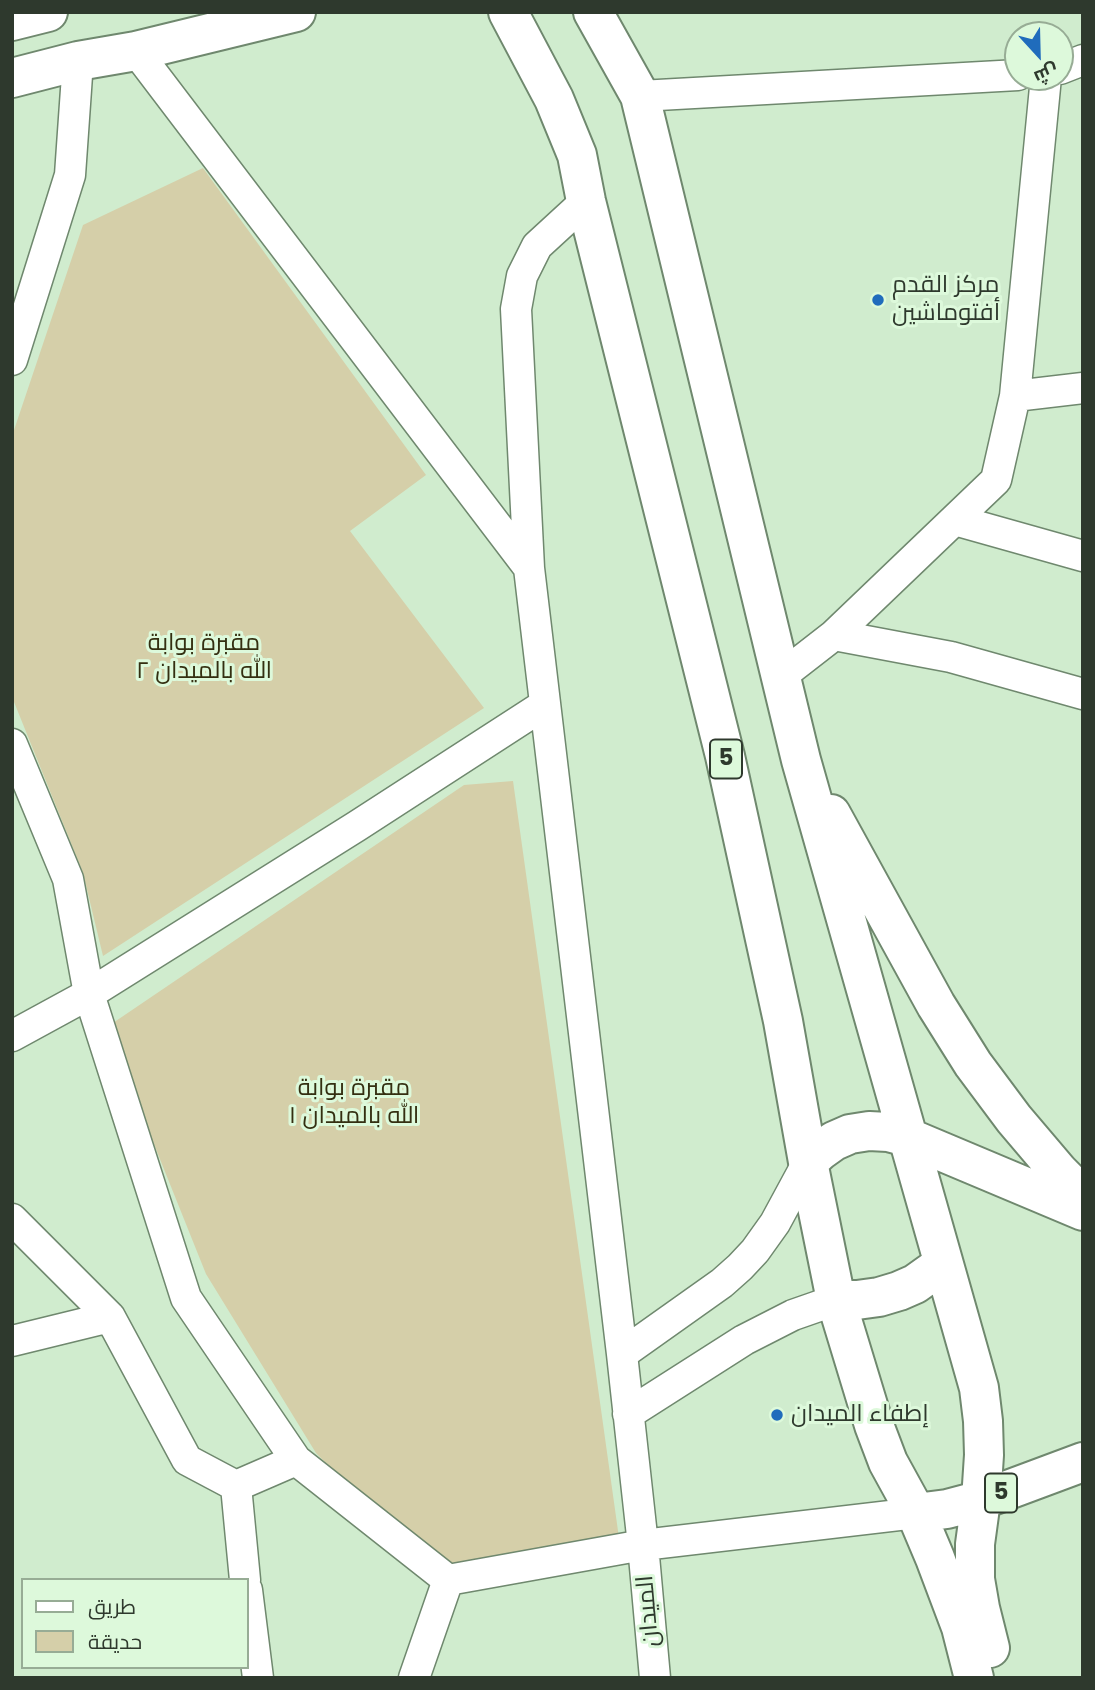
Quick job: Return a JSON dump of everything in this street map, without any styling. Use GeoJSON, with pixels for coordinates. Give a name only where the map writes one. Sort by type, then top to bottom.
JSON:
{"type":"FeatureCollection","features":[{"type":"Feature","properties":{"kind":"main road"},"geometry":{"type":"LineString","coordinates":[[12,21],[48,12]]}},
{"type":"Feature","properties":{"kind":"main road"},"geometry":{"type":"LineString","coordinates":[[12,78],[296,12]]}},
{"type":"Feature","properties":{"kind":"main road","name":"5"},"geometry":{"type":"LineString","coordinates":[[508,12],[554,99],[577,155],[586,201],[725,756],[783,1021],[836,1300],[888,1462],[916,1513],[947,1509],[981,1500],[1083,1462]]}},
{"type":"Feature","properties":{"kind":"main road","name":"5"},"geometry":{"type":"LineString","coordinates":[[593,12],[640,96],[801,760],[979,1388],[984,1455],[981,1500]]}},
{"type":"Feature","properties":{"kind":"main road"},"geometry":{"type":"LineString","coordinates":[[801,760],[936,1005],[973,1064],[1014,1119],[1083,1196]]}},
{"type":"Feature","properties":{"kind":"main road"},"geometry":{"type":"LineString","coordinates":[[808,1162],[834,1141],[869,1131],[888,1132],[906,1137],[1083,1211]]}},
{"type":"Feature","properties":{"kind":"main road"},"geometry":{"type":"LineString","coordinates":[[836,1300],[879,1297],[899,1291],[943,1264]]}},
{"type":"Feature","properties":{"kind":"main road"},"geometry":{"type":"LineString","coordinates":[[981,1500],[975,1544],[975,1578],[997,1678]]}},
{"type":"Feature","properties":{"kind":"main road"},"geometry":{"type":"LineString","coordinates":[[916,1513],[961,1627],[974,1678]]}},
{"type":"Feature","properties":{"kind":"street"},"geometry":{"type":"LineString","coordinates":[[136,51],[529,568]]}},
{"type":"Feature","properties":{"kind":"street"},"geometry":{"type":"LineString","coordinates":[[12,360],[70,175],[78,61]]}},
{"type":"Feature","properties":{"kind":"street"},"geometry":{"type":"LineString","coordinates":[[640,96],[1004,76]]}},
{"type":"Feature","properties":{"kind":"street"},"geometry":{"type":"LineString","coordinates":[[780,677],[834,635],[996,480],[1015,396],[1045,91]]}},
{"type":"Feature","properties":{"kind":"street","name":"الميدان"},"geometry":{"type":"LineString","coordinates":[[586,201],[537,246],[522,276],[516,309],[529,568],[622,1354],[655,1678]]}},
{"type":"Feature","properties":{"kind":"street"},"geometry":{"type":"LineString","coordinates":[[1015,396],[1083,388]]}},
{"type":"Feature","properties":{"kind":"street"},"geometry":{"type":"LineString","coordinates":[[955,520],[1083,556]]}},
{"type":"Feature","properties":{"kind":"street"},"geometry":{"type":"LineString","coordinates":[[834,635],[951,657],[1083,694]]}},
{"type":"Feature","properties":{"kind":"street"},"geometry":{"type":"LineString","coordinates":[[12,1036],[89,994],[544,705]]}},
{"type":"Feature","properties":{"kind":"street"},"geometry":{"type":"LineString","coordinates":[[12,744],[68,879],[89,994],[187,1298],[296,1460],[448,1580],[643,1545],[916,1513]]}},
{"type":"Feature","properties":{"kind":"street"},"geometry":{"type":"LineString","coordinates":[[622,1354],[722,1283],[740,1267],[775,1223],[808,1162]]}},
{"type":"Feature","properties":{"kind":"street"},"geometry":{"type":"LineString","coordinates":[[12,1219],[110,1317],[187,1460],[236,1486]]}},
{"type":"Feature","properties":{"kind":"street"},"geometry":{"type":"LineString","coordinates":[[628,1415],[744,1340],[793,1315],[836,1300]]}},
{"type":"Feature","properties":{"kind":"street"},"geometry":{"type":"LineString","coordinates":[[12,1341],[110,1317]]}},
{"type":"Feature","properties":{"kind":"street"},"geometry":{"type":"LineString","coordinates":[[236,1486],[296,1460]]}},
{"type":"Feature","properties":{"kind":"street"},"geometry":{"type":"LineString","coordinates":[[236,1486],[246,1578]]}},
{"type":"Feature","properties":{"kind":"street"},"geometry":{"type":"LineString","coordinates":[[414,1678],[448,1580]]}},
{"type":"Feature","properties":{"kind":"street"},"geometry":{"type":"LineString","coordinates":[[248,1598],[258,1678]]}},
{"type":"Feature","properties":{"kind":"green space","name":"مقبرة بوابة الله بالميدان ٢"},"geometry":{"type":"Polygon","coordinates":[[[203,168],[426,475],[350,531],[484,708],[103,956],[83,873],[12,697],[12,436],[83,225],[203,168]]]}},
{"type":"Feature","properties":{"kind":"green space","name":"مقبرة بوابة الله بالميدان ١"},"geometry":{"type":"Polygon","coordinates":[[[513,781],[619,1538],[435,1574],[316,1453],[206,1274],[107,1027],[464,785],[513,781]]]}},
{"type":"Feature","properties":{"kind":"place","name":"مركز القدم أفتوماشين"},"geometry":{"type":"Point","coordinates":[878,300]}},
{"type":"Feature","properties":{"kind":"place","name":"إطفاء الميدان"},"geometry":{"type":"Point","coordinates":[777,1415]}}]}
